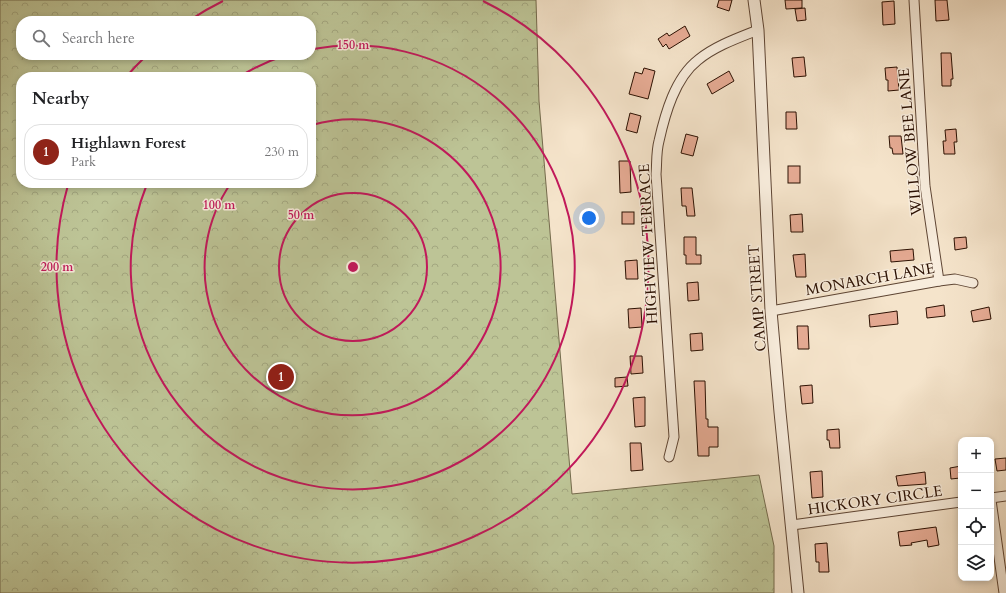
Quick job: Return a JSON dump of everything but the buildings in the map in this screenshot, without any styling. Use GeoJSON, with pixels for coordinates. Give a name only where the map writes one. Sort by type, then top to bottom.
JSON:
{"type":"FeatureCollection","features":[{"type":"Feature","properties":{"kind":"street","name":"CAMP STREET"},"geometry":{"type":"LineString","coordinates":[[754,0],[758,30],[771,311],[798,593]]}},
{"type":"Feature","properties":{"kind":"street","name":"WILLOW BEE LANE"},"geometry":{"type":"LineString","coordinates":[[914,0],[925,186],[939,281]]}},
{"type":"Feature","properties":{"kind":"street","name":"HIGHVIEW TERRACE"},"geometry":{"type":"LineString","coordinates":[[669,457],[674,437],[656,174],[658,142],[671,100],[681,78],[698,60],[739,37],[758,30]]}},
{"type":"Feature","properties":{"kind":"street","name":"MONARCH LANE"},"geometry":{"type":"LineString","coordinates":[[771,311],[939,281],[954,279],[973,283]]}},
{"type":"Feature","properties":{"kind":"street"},"geometry":{"type":"LineString","coordinates":[[994,498],[1006,496]]}},
{"type":"Feature","properties":{"kind":"street","name":"HICKORY CIRCLE"},"geometry":{"type":"LineString","coordinates":[[792,525],[958,502]]}},
{"type":"Feature","properties":{"kind":"street"},"geometry":{"type":"LineString","coordinates":[[992,509],[1004,593]]}},
{"type":"Feature","properties":{"kind":"green space"},"geometry":{"type":"Polygon","coordinates":[[[0,0],[536,0],[539,101],[572,494],[759,475],[774,546],[774,593],[0,593],[0,0]]]}},
{"type":"Feature","properties":{"kind":"place","name":"Highlawn Forest"},"geometry":{"type":"Point","coordinates":[281,377]}}]}
